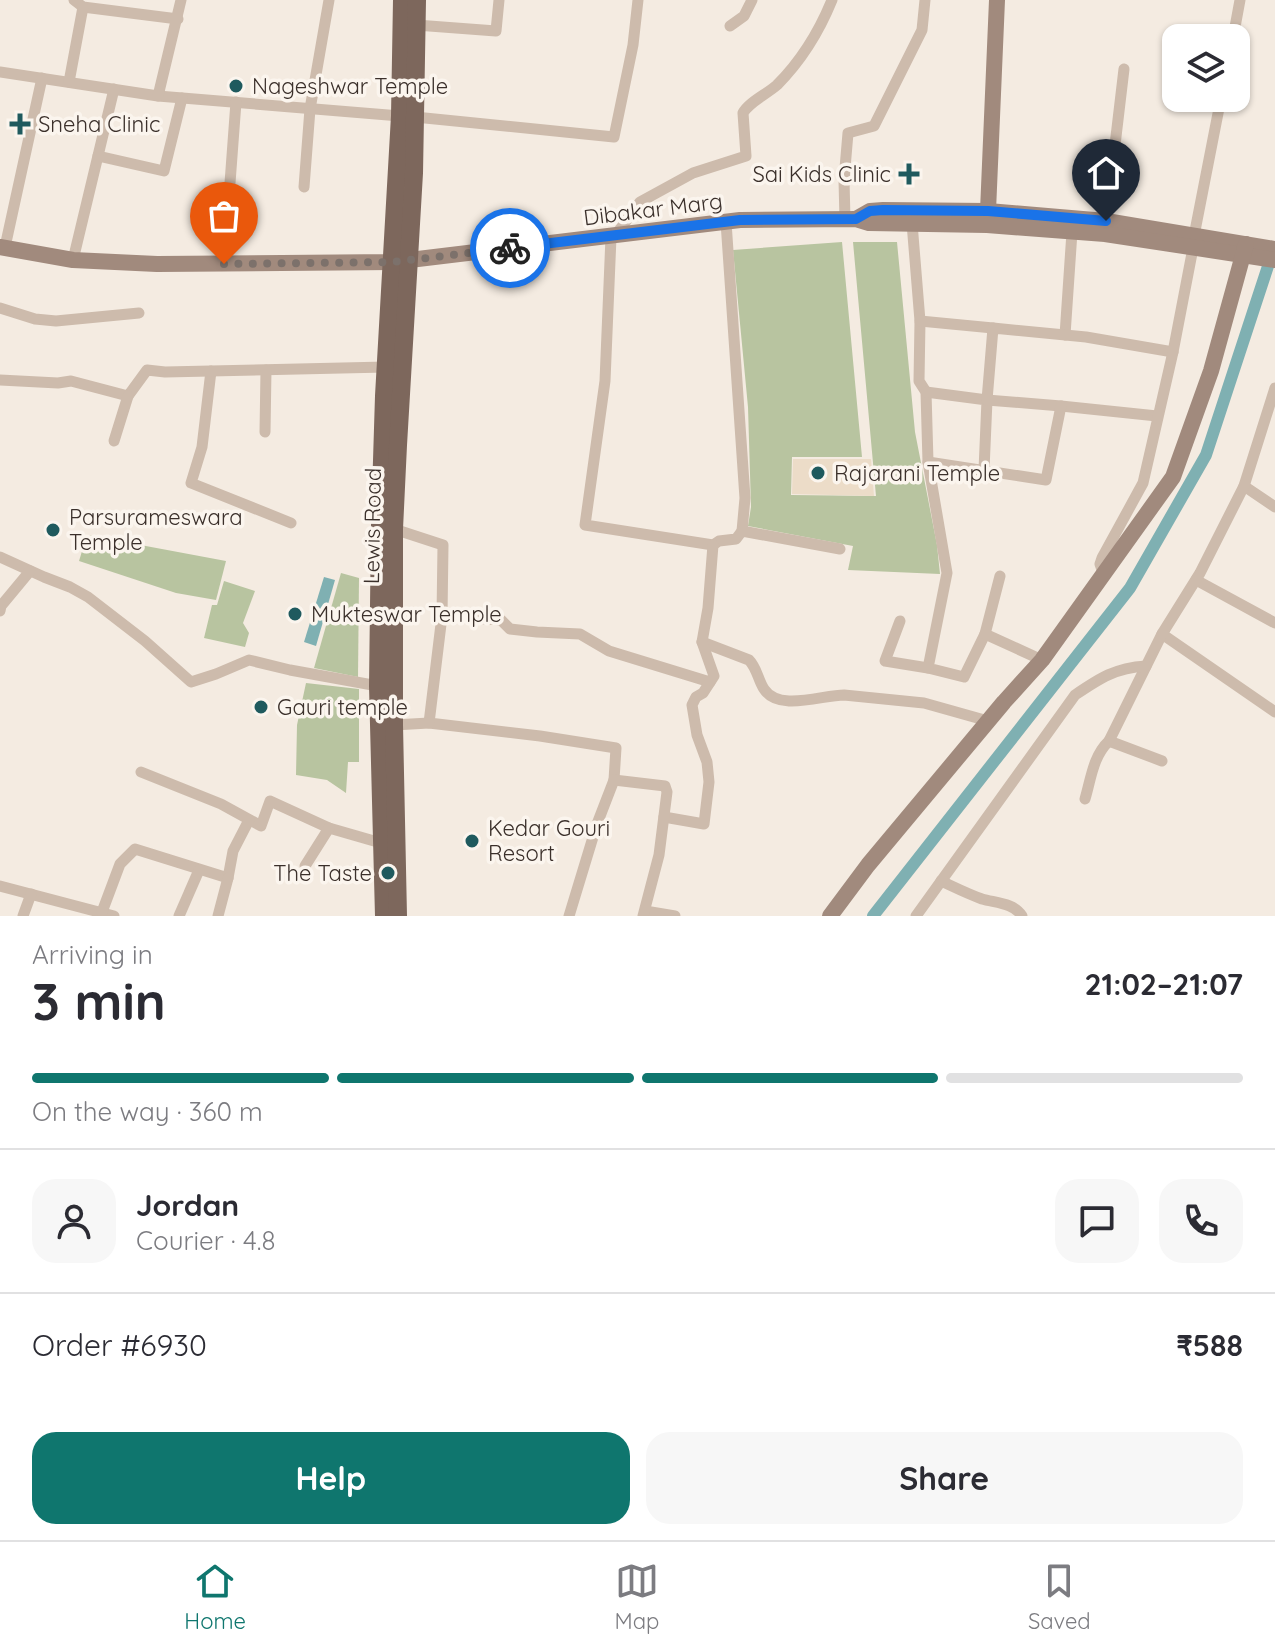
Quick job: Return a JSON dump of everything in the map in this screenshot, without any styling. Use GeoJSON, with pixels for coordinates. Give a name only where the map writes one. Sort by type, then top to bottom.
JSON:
{"type":"FeatureCollection","features":[{"type":"Feature","properties":{"kind":"main road"},"geometry":{"type":"LineString","coordinates":[[402,0],[407,116]]}},
{"type":"Feature","properties":{"kind":"main road"},"geometry":{"type":"LineString","coordinates":[[399,282],[407,116],[417,0]]}},
{"type":"Feature","properties":{"kind":"main road"},"geometry":{"type":"LineString","coordinates":[[988,211],[997,0]]}},
{"type":"Feature","properties":{"kind":"main road","name":"Dibakar Marg"},"geometry":{"type":"LineString","coordinates":[[850,220],[870,211],[883,210],[988,211],[1106,221],[1194,242]]}},
{"type":"Feature","properties":{"kind":"main road","name":"Dibakar Marg"},"geometry":{"type":"LineString","coordinates":[[3,247],[73,260],[157,264],[400,261],[740,220],[850,220],[987,225],[1194,242],[1251,251],[1275,260]]}},
{"type":"Feature","properties":{"kind":"main road","name":"Dibakar Marg"},"geometry":{"type":"LineString","coordinates":[[1251,251],[1275,249]]}},
{"type":"Feature","properties":{"kind":"main road"},"geometry":{"type":"LineString","coordinates":[[830,916],[868,865],[1042,660],[1173,477],[1251,251]]}},
{"type":"Feature","properties":{"kind":"main road","name":"Lewis Road"},"geometry":{"type":"LineString","coordinates":[[398,916],[378,686],[386,367],[399,282]]}},
{"type":"Feature","properties":{"kind":"main road","name":"Lewis Road"},"geometry":{"type":"LineString","coordinates":[[384,916],[394,725],[399,282]]}},
{"type":"Feature","properties":{"kind":"street"},"geometry":{"type":"LineString","coordinates":[[158,96],[181,0]]}},
{"type":"Feature","properties":{"kind":"street"},"geometry":{"type":"LineString","coordinates":[[304,187],[310,109],[329,0]]}},
{"type":"Feature","properties":{"kind":"street"},"geometry":{"type":"LineString","coordinates":[[416,25],[496,31],[499,0]]}},
{"type":"Feature","properties":{"kind":"street"},"geometry":{"type":"LineString","coordinates":[[0,72],[158,96],[614,137],[633,45],[638,0]]}},
{"type":"Feature","properties":{"kind":"street"},"geometry":{"type":"LineString","coordinates":[[730,26],[744,16],[752,0]]}},
{"type":"Feature","properties":{"kind":"street"},"geometry":{"type":"LineString","coordinates":[[726,222],[745,498],[742,531],[736,539],[713,545],[585,525],[605,381],[613,237],[640,202],[693,173],[746,156],[743,113],[746,107],[759,100],[798,62],[832,0]]}},
{"type":"Feature","properties":{"kind":"street"},"geometry":{"type":"LineString","coordinates":[[850,220],[844,180],[848,133],[874,126],[922,30],[925,0]]}},
{"type":"Feature","properties":{"kind":"street"},"geometry":{"type":"LineString","coordinates":[[1236,24],[1240,0]]}},
{"type":"Feature","properties":{"kind":"street"},"geometry":{"type":"LineString","coordinates":[[69,82],[79,4],[178,19]]}},
{"type":"Feature","properties":{"kind":"street"},"geometry":{"type":"LineString","coordinates":[[1106,221],[1124,69]]}},
{"type":"Feature","properties":{"kind":"street"},"geometry":{"type":"LineString","coordinates":[[3,247],[42,78]]}},
{"type":"Feature","properties":{"kind":"street"},"geometry":{"type":"LineString","coordinates":[[73,260],[114,89]]}},
{"type":"Feature","properties":{"kind":"street"},"geometry":{"type":"LineString","coordinates":[[98,156],[164,171],[182,98]]}},
{"type":"Feature","properties":{"kind":"street"},"geometry":{"type":"LineString","coordinates":[[224,264],[236,102]]}},
{"type":"Feature","properties":{"kind":"street"},"geometry":{"type":"LineString","coordinates":[[1104,575],[1100,562],[1143,483],[1173,352],[1218,112]]}},
{"type":"Feature","properties":{"kind":"street"},"geometry":{"type":"LineString","coordinates":[[912,223],[920,321],[919,381],[926,392],[928,462],[947,573],[928,668]]}},
{"type":"Feature","properties":{"kind":"street"},"geometry":{"type":"LineString","coordinates":[[1065,335],[1072,232]]}},
{"type":"Feature","properties":{"kind":"street"},"geometry":{"type":"LineString","coordinates":[[0,308],[35,319],[56,321],[139,313]]}},
{"type":"Feature","properties":{"kind":"street"},"geometry":{"type":"LineString","coordinates":[[920,321],[1065,335],[1173,352]]}},
{"type":"Feature","properties":{"kind":"street"},"geometry":{"type":"LineString","coordinates":[[984,470],[993,328]]}},
{"type":"Feature","properties":{"kind":"street"},"geometry":{"type":"LineString","coordinates":[[114,441],[128,396],[147,370],[386,367]]}},
{"type":"Feature","properties":{"kind":"street"},"geometry":{"type":"LineString","coordinates":[[265,432],[266,370]]}},
{"type":"Feature","properties":{"kind":"street"},"geometry":{"type":"LineString","coordinates":[[211,371],[202,447],[191,483],[291,523]]}},
{"type":"Feature","properties":{"kind":"street"},"geometry":{"type":"LineString","coordinates":[[0,380],[71,381],[128,396]]}},
{"type":"Feature","properties":{"kind":"street"},"geometry":{"type":"LineString","coordinates":[[1085,799],[1095,760],[1109,741],[1162,634],[1196,580],[1244,486],[1275,388]]}},
{"type":"Feature","properties":{"kind":"street"},"geometry":{"type":"LineString","coordinates":[[926,392],[1157,416]]}},
{"type":"Feature","properties":{"kind":"street"},"geometry":{"type":"LineString","coordinates":[[928,462],[1046,480],[1061,406]]}},
{"type":"Feature","properties":{"kind":"street"},"geometry":{"type":"LineString","coordinates":[[1244,486],[1275,507]]}},
{"type":"Feature","properties":{"kind":"street"},"geometry":{"type":"LineString","coordinates":[[394,529],[443,545],[442,616],[429,723]]}},
{"type":"Feature","properties":{"kind":"street"},"geometry":{"type":"LineString","coordinates":[[742,531],[840,549]]}},
{"type":"Feature","properties":{"kind":"street"},"geometry":{"type":"LineString","coordinates":[[664,817],[704,824],[709,782],[707,762],[697,735],[692,705],[714,676],[702,642],[713,545]]}},
{"type":"Feature","properties":{"kind":"street"},"geometry":{"type":"LineString","coordinates":[[0,557],[88,597],[191,682],[249,660],[378,686]]}},
{"type":"Feature","properties":{"kind":"street"},"geometry":{"type":"LineString","coordinates":[[0,611],[30,571]]}},
{"type":"Feature","properties":{"kind":"street"},"geometry":{"type":"LineString","coordinates":[[900,621],[885,661],[964,677],[985,634],[1000,576]]}},
{"type":"Feature","properties":{"kind":"street"},"geometry":{"type":"LineString","coordinates":[[1196,580],[1275,623]]}},
{"type":"Feature","properties":{"kind":"street"},"geometry":{"type":"LineString","coordinates":[[442,616],[501,620],[510,629],[580,634],[609,651],[710,682]]}},
{"type":"Feature","properties":{"kind":"street"},"geometry":{"type":"LineString","coordinates":[[985,634],[1042,660]]}},
{"type":"Feature","properties":{"kind":"street"},"geometry":{"type":"LineString","coordinates":[[1162,634],[1275,711]]}},
{"type":"Feature","properties":{"kind":"street"},"geometry":{"type":"LineString","coordinates":[[702,642],[749,660],[754,664],[762,687],[775,699],[814,700],[844,695],[924,703],[988,721]]}},
{"type":"Feature","properties":{"kind":"street"},"geometry":{"type":"LineString","coordinates":[[916,916],[1075,695],[1095,681],[1125,668],[1146,666]]}},
{"type":"Feature","properties":{"kind":"street"},"geometry":{"type":"LineString","coordinates":[[394,725],[429,723],[616,748],[614,780],[569,916]]}},
{"type":"Feature","properties":{"kind":"street"},"geometry":{"type":"LineString","coordinates":[[1109,741],[1162,761]]}},
{"type":"Feature","properties":{"kind":"street"},"geometry":{"type":"LineString","coordinates":[[141,772],[221,804],[261,826],[270,801],[329,828],[389,838]]}},
{"type":"Feature","properties":{"kind":"street"},"geometry":{"type":"LineString","coordinates":[[614,780],[665,786],[667,792],[659,855],[644,913],[675,916]]}},
{"type":"Feature","properties":{"kind":"street"},"geometry":{"type":"LineString","coordinates":[[218,916],[233,851],[249,820]]}},
{"type":"Feature","properties":{"kind":"street"},"geometry":{"type":"LineString","coordinates":[[305,866],[329,828]]}},
{"type":"Feature","properties":{"kind":"street"},"geometry":{"type":"LineString","coordinates":[[102,912],[120,864],[135,849],[228,878]]}},
{"type":"Feature","properties":{"kind":"street"},"geometry":{"type":"LineString","coordinates":[[179,916],[199,870]]}},
{"type":"Feature","properties":{"kind":"street"},"geometry":{"type":"LineString","coordinates":[[941,881],[1010,906],[1020,911],[1022,916]]}},
{"type":"Feature","properties":{"kind":"street"},"geometry":{"type":"LineString","coordinates":[[0,886],[114,916]]}},
{"type":"Feature","properties":{"kind":"street"},"geometry":{"type":"LineString","coordinates":[[23,916],[31,894]]}},
{"type":"Feature","properties":{"kind":"green space"},"geometry":{"type":"Polygon","coordinates":[[[842,242],[862,457],[792,457],[791,495],[876,496],[853,242],[897,242],[915,432],[940,574],[848,570],[853,546],[748,526],[751,507],[748,407],[733,250],[842,242]]]}},
{"type":"Feature","properties":{"kind":"green space"},"geometry":{"type":"Polygon","coordinates":[[[87,535],[226,561],[216,600],[176,593],[79,561],[87,535]]]}},
{"type":"Feature","properties":{"kind":"green space"},"geometry":{"type":"Polygon","coordinates":[[[341,573],[359,578],[358,677],[314,668],[341,573]]]}},
{"type":"Feature","properties":{"kind":"green space"},"geometry":{"type":"Polygon","coordinates":[[[224,581],[255,591],[243,623],[249,633],[245,647],[204,638],[212,605],[217,605],[224,581]]]}},
{"type":"Feature","properties":{"kind":"green space"},"geometry":{"type":"Polygon","coordinates":[[[306,683],[359,689],[359,762],[348,762],[346,793],[327,780],[296,775],[297,725],[306,683]]]}},
{"type":"Feature","properties":{"kind":"shaded area"},"geometry":{"type":"Polygon","coordinates":[[[793,459],[871,459],[874,496],[792,494],[793,459]]]}},
{"type":"Feature","properties":{"kind":"water"},"geometry":{"type":"Polygon","coordinates":[[[324,577],[335,580],[316,646],[304,642],[324,577]]]}},
{"type":"Feature","properties":{"kind":"waterway"},"geometry":{"type":"LineString","coordinates":[[873,916],[1130,588],[1206,455],[1272,254]]}},
{"type":"Feature","properties":{"kind":"way so far"},"geometry":{"type":"LineString","coordinates":[[224,264],[393,262],[510,248]]}},
{"type":"Feature","properties":{"kind":"place","name":"Nageshwar Temple"},"geometry":{"type":"Point","coordinates":[236,86]}},
{"type":"Feature","properties":{"kind":"place","name":"Sneha Clinic"},"geometry":{"type":"Point","coordinates":[20,124]}},
{"type":"Feature","properties":{"kind":"place","name":"Sai Kids Clinic"},"geometry":{"type":"Point","coordinates":[909,174]}},
{"type":"Feature","properties":{"kind":"place","name":"Rajarani Temple"},"geometry":{"type":"Point","coordinates":[818,473]}},
{"type":"Feature","properties":{"kind":"place","name":"Parsurameswara Temple"},"geometry":{"type":"Point","coordinates":[53,530]}},
{"type":"Feature","properties":{"kind":"place","name":"Mukteswar Temple"},"geometry":{"type":"Point","coordinates":[295,614]}},
{"type":"Feature","properties":{"kind":"place","name":"Gauri temple"},"geometry":{"type":"Point","coordinates":[261,707]}},
{"type":"Feature","properties":{"kind":"place","name":"Kedar Gouri Resort"},"geometry":{"type":"Point","coordinates":[472,841]}},
{"type":"Feature","properties":{"kind":"place","name":"The Taste"},"geometry":{"type":"Point","coordinates":[388,873]}},
{"type":"Feature","properties":{"kind":"route"},"geometry":{"type":"LineString","coordinates":[[510,248],[740,220],[856,219],[870,211],[883,210],[988,211],[1106,221]]}}]}
